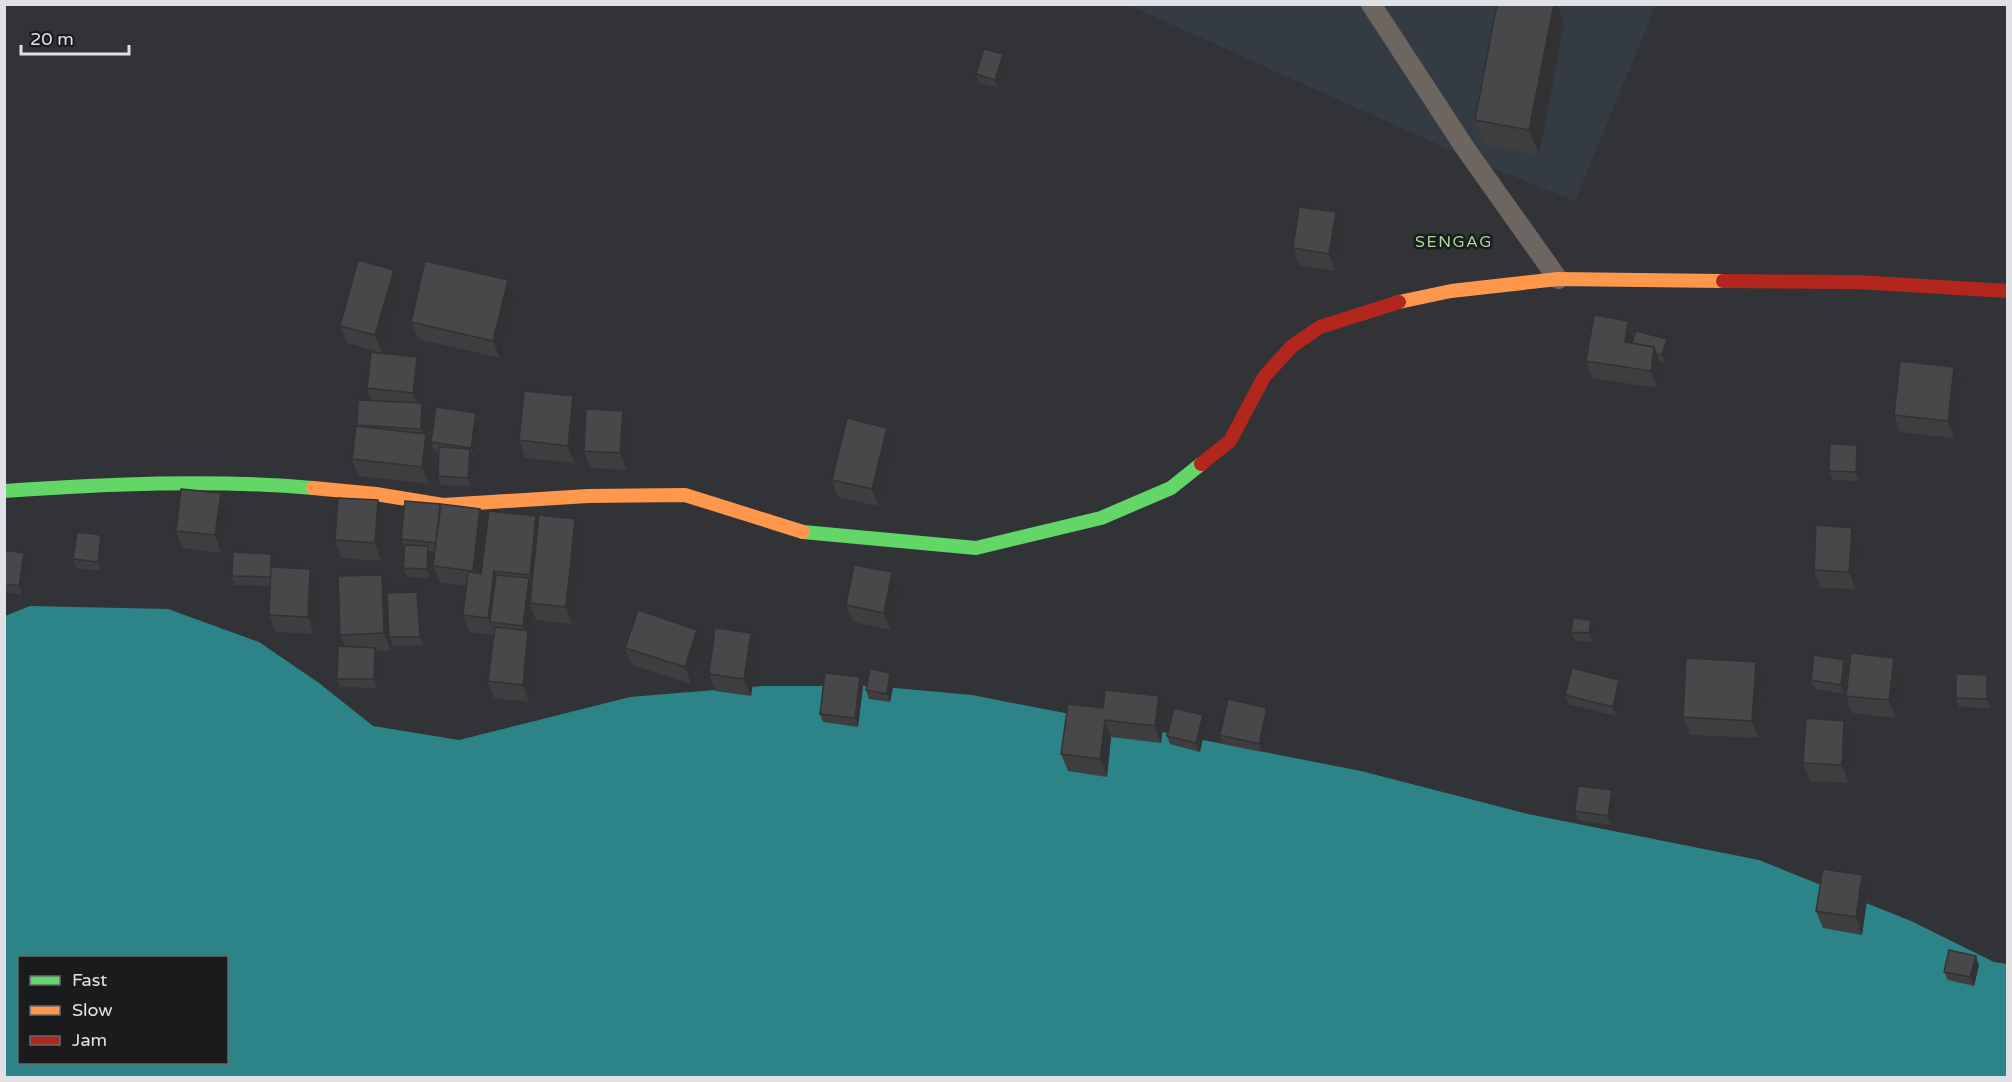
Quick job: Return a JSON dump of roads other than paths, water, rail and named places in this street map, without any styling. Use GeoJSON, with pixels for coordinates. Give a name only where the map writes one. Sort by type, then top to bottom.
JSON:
{"type":"FeatureCollection","features":[{"type":"Feature","properties":{"kind":"street"},"geometry":{"type":"LineString","coordinates":[[4,490],[89,485],[275,485],[376,494],[443,505],[588,496],[685,495],[797,531],[976,548],[1101,518],[1171,488],[1230,441],[1264,377],[1292,346],[1320,327],[1389,304],[1451,291],[1558,279],[1856,282],[2007,291]]}},
{"type":"Feature","properties":{"kind":"lane"},"geometry":{"type":"LineString","coordinates":[[1371,4],[1465,148],[1558,279]]}},
{"type":"Feature","properties":{"kind":"water"},"geometry":{"type":"Polygon","coordinates":[[[30,606],[168,609],[259,642],[319,683],[373,726],[459,740],[630,697],[763,686],[873,686],[972,695],[1361,771],[1528,814],[1759,860],[1911,921],[1994,962],[2007,964],[2007,1077],[5,1078],[5,616],[30,606]]]}},
{"type":"Feature","properties":{"kind":"district","name":"SENGAG"},"geometry":{"type":"Point","coordinates":[1454,242]}}]}
